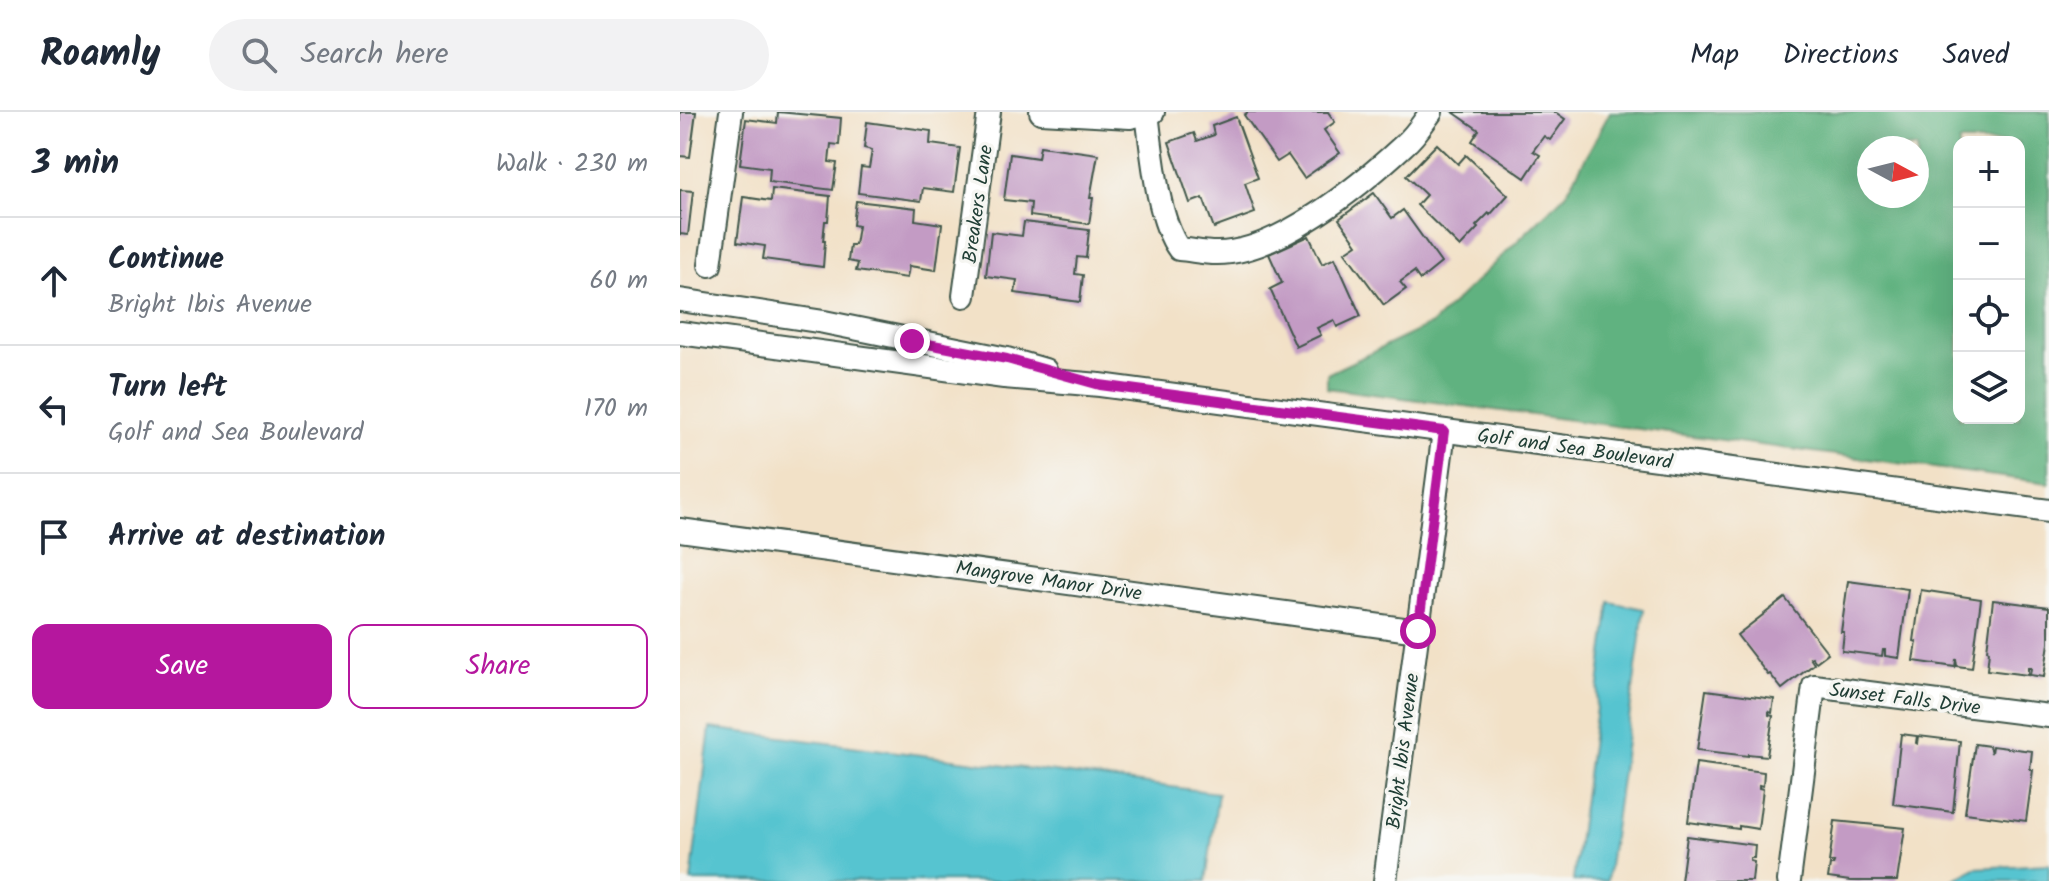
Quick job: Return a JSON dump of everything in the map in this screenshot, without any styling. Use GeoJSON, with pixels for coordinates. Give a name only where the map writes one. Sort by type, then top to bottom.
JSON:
{"type":"FeatureCollection","features":[{"type":"Feature","properties":{"kind":"street"},"geometry":{"type":"LineString","coordinates":[[710,265],[731,112]]}},
{"type":"Feature","properties":{"kind":"street","name":"Breakers Lane"},"geometry":{"type":"LineString","coordinates":[[964,296],[989,112]]}},
{"type":"Feature","properties":{"kind":"street"},"geometry":{"type":"LineString","coordinates":[[1041,112],[1130,117],[1150,113],[1159,192],[1172,240],[1179,249],[1217,254],[1244,249],[1290,230],[1328,207],[1407,143],[1431,112]]}},
{"type":"Feature","properties":{"kind":"street","name":"Golf and Sea Boulevard"},"geometry":{"type":"LineString","coordinates":[[680,300],[824,322],[1007,359],[1100,385]]}},
{"type":"Feature","properties":{"kind":"street","name":"Golf and Sea Boulevard"},"geometry":{"type":"LineString","coordinates":[[680,333],[1004,377],[1100,385],[2049,511]]}},
{"type":"Feature","properties":{"kind":"street","name":"Bright Ibis Avenue"},"geometry":{"type":"LineString","coordinates":[[1385,881],[1444,431]]}},
{"type":"Feature","properties":{"kind":"street","name":"Mangrove Manor Drive"},"geometry":{"type":"LineString","coordinates":[[680,530],[1418,631]]}},
{"type":"Feature","properties":{"kind":"street","name":"Sunset Falls Drive"},"geometry":{"type":"LineString","coordinates":[[1789,881],[1814,686],[2049,716]]}},
{"type":"Feature","properties":{"kind":"green space"},"geometry":{"type":"Polygon","coordinates":[[[1610,112],[2049,112],[2049,483],[1327,388],[1327,374],[1432,324],[1566,194],[1610,112]]]}},
{"type":"Feature","properties":{"kind":"water"},"geometry":{"type":"Polygon","coordinates":[[[1610,602],[1644,609],[1607,881],[1573,881],[1610,602]]]}},
{"type":"Feature","properties":{"kind":"water"},"geometry":{"type":"Polygon","coordinates":[[[710,728],[1218,793],[1206,881],[691,881],[710,728]]]}},
{"type":"Feature","properties":{"kind":"water"},"geometry":{"type":"Polygon","coordinates":[[[2049,864],[2049,881],[1951,881],[1975,868],[2049,864]]]}},
{"type":"Feature","properties":{"kind":"building"},"geometry":{"type":"Polygon","coordinates":[[[680,112],[696,112],[690,157],[680,156],[680,112]]]}},
{"type":"Feature","properties":{"kind":"building"},"geometry":{"type":"Polygon","coordinates":[[[778,112],[841,118],[839,145],[831,144],[829,162],[837,163],[833,190],[769,182],[770,168],[740,164],[746,119],[777,123],[778,112]]]}},
{"type":"Feature","properties":{"kind":"building"},"geometry":{"type":"Polygon","coordinates":[[[1248,112],[1328,112],[1335,122],[1324,130],[1340,153],[1304,178],[1288,155],[1277,162],[1244,115],[1248,112]]]}},
{"type":"Feature","properties":{"kind":"building"},"geometry":{"type":"Polygon","coordinates":[[[1453,112],[1555,112],[1565,119],[1550,140],[1544,136],[1533,151],[1540,155],[1525,178],[1472,141],[1479,130],[1453,112]]]}},
{"type":"Feature","properties":{"kind":"building"},"geometry":{"type":"Polygon","coordinates":[[[1236,117],[1258,178],[1245,183],[1255,213],[1214,228],[1203,198],[1190,203],[1169,142],[1194,133],[1197,141],[1214,135],[1212,126],[1236,117]]]}},
{"type":"Feature","properties":{"kind":"building"},"geometry":{"type":"Polygon","coordinates":[[[867,122],[931,131],[930,144],[960,148],[954,192],[923,188],[921,201],[858,193],[861,167],[869,168],[872,150],[864,148],[867,122]]]}},
{"type":"Feature","properties":{"kind":"building"},"geometry":{"type":"Polygon","coordinates":[[[1437,144],[1458,164],[1466,155],[1508,195],[1476,226],[1478,228],[1460,247],[1417,205],[1426,195],[1406,176],[1437,144]]]}},
{"type":"Feature","properties":{"kind":"building"},"geometry":{"type":"Polygon","coordinates":[[[1040,146],[1098,154],[1089,224],[1030,216],[1031,203],[1004,200],[1010,154],[1038,158],[1040,146]]]}},
{"type":"Feature","properties":{"kind":"building"},"geometry":{"type":"Polygon","coordinates":[[[772,189],[830,196],[823,241],[823,267],[763,259],[765,246],[737,242],[743,197],[771,201],[772,189]]]}},
{"type":"Feature","properties":{"kind":"building"},"geometry":{"type":"Polygon","coordinates":[[[680,190],[693,191],[688,235],[680,234],[680,190]]]}},
{"type":"Feature","properties":{"kind":"building"},"geometry":{"type":"Polygon","coordinates":[[[1374,193],[1392,218],[1403,210],[1441,263],[1420,280],[1414,272],[1400,282],[1406,289],[1384,305],[1345,252],[1357,244],[1339,219],[1374,193]]]}},
{"type":"Feature","properties":{"kind":"building"},"geometry":{"type":"Polygon","coordinates":[[[856,201],[916,208],[915,220],[942,224],[936,270],[909,266],[907,278],[856,271],[858,263],[848,261],[850,245],[855,245],[858,226],[853,225],[856,201]]]}},
{"type":"Feature","properties":{"kind":"building"},"geometry":{"type":"Polygon","coordinates":[[[1024,222],[1089,230],[1086,258],[1077,257],[1075,274],[1083,275],[1080,302],[1015,293],[1017,280],[986,276],[991,232],[1022,236],[1024,222]]]}},
{"type":"Feature","properties":{"kind":"building"},"geometry":{"type":"Polygon","coordinates":[[[1309,236],[1322,264],[1335,258],[1361,316],[1337,327],[1334,320],[1317,328],[1321,335],[1296,347],[1270,289],[1282,283],[1269,254],[1309,236]]]}},
{"type":"Feature","properties":{"kind":"building"},"geometry":{"type":"Polygon","coordinates":[[[1848,581],[1908,589],[1899,658],[1885,656],[1885,650],[1882,656],[1842,651],[1844,632],[1841,632],[1848,581]]]}},
{"type":"Feature","properties":{"kind":"building"},"geometry":{"type":"Polygon","coordinates":[[[1921,590],[1981,599],[1972,668],[1957,666],[1956,659],[1955,667],[1914,661],[1921,590]]]}},
{"type":"Feature","properties":{"kind":"building"},"geometry":{"type":"Polygon","coordinates":[[[1785,598],[1828,653],[1816,662],[1810,658],[1814,664],[1782,689],[1737,635],[1785,598]]]}},
{"type":"Feature","properties":{"kind":"building"},"geometry":{"type":"Polygon","coordinates":[[[1993,600],[2049,607],[2049,643],[2044,677],[2030,675],[2031,668],[2028,668],[2028,675],[1987,670],[1993,600]]]}},
{"type":"Feature","properties":{"kind":"building"},"geometry":{"type":"Polygon","coordinates":[[[1706,690],[1774,699],[1772,713],[1769,712],[1773,716],[1767,756],[1697,750],[1706,690]]]}},
{"type":"Feature","properties":{"kind":"building"},"geometry":{"type":"Polygon","coordinates":[[[1901,734],[1917,736],[1918,744],[1919,736],[1960,741],[1953,812],[1893,804],[1901,734]]]}},
{"type":"Feature","properties":{"kind":"building"},"geometry":{"type":"Polygon","coordinates":[[[1975,744],[1989,746],[1991,753],[1992,746],[2032,751],[2030,770],[2033,770],[2026,821],[1965,813],[1975,744]]]}},
{"type":"Feature","properties":{"kind":"building"},"geometry":{"type":"Polygon","coordinates":[[[1696,763],[1764,772],[1763,786],[1759,785],[1763,789],[1758,829],[1688,822],[1696,763]]]}},
{"type":"Feature","properties":{"kind":"building"},"geometry":{"type":"Polygon","coordinates":[[[1835,821],[1905,828],[1897,881],[1828,878],[1830,865],[1834,862],[1829,862],[1835,821]]]}},
{"type":"Feature","properties":{"kind":"building"},"geometry":{"type":"Polygon","coordinates":[[[1687,836],[1755,845],[1754,858],[1750,858],[1754,862],[1752,881],[1681,881],[1687,836]]]}},
{"type":"Feature","properties":{"kind":"route"},"geometry":{"type":"LineString","coordinates":[[912,341],[1007,359],[1100,385],[1444,431],[1418,631]]}}]}
